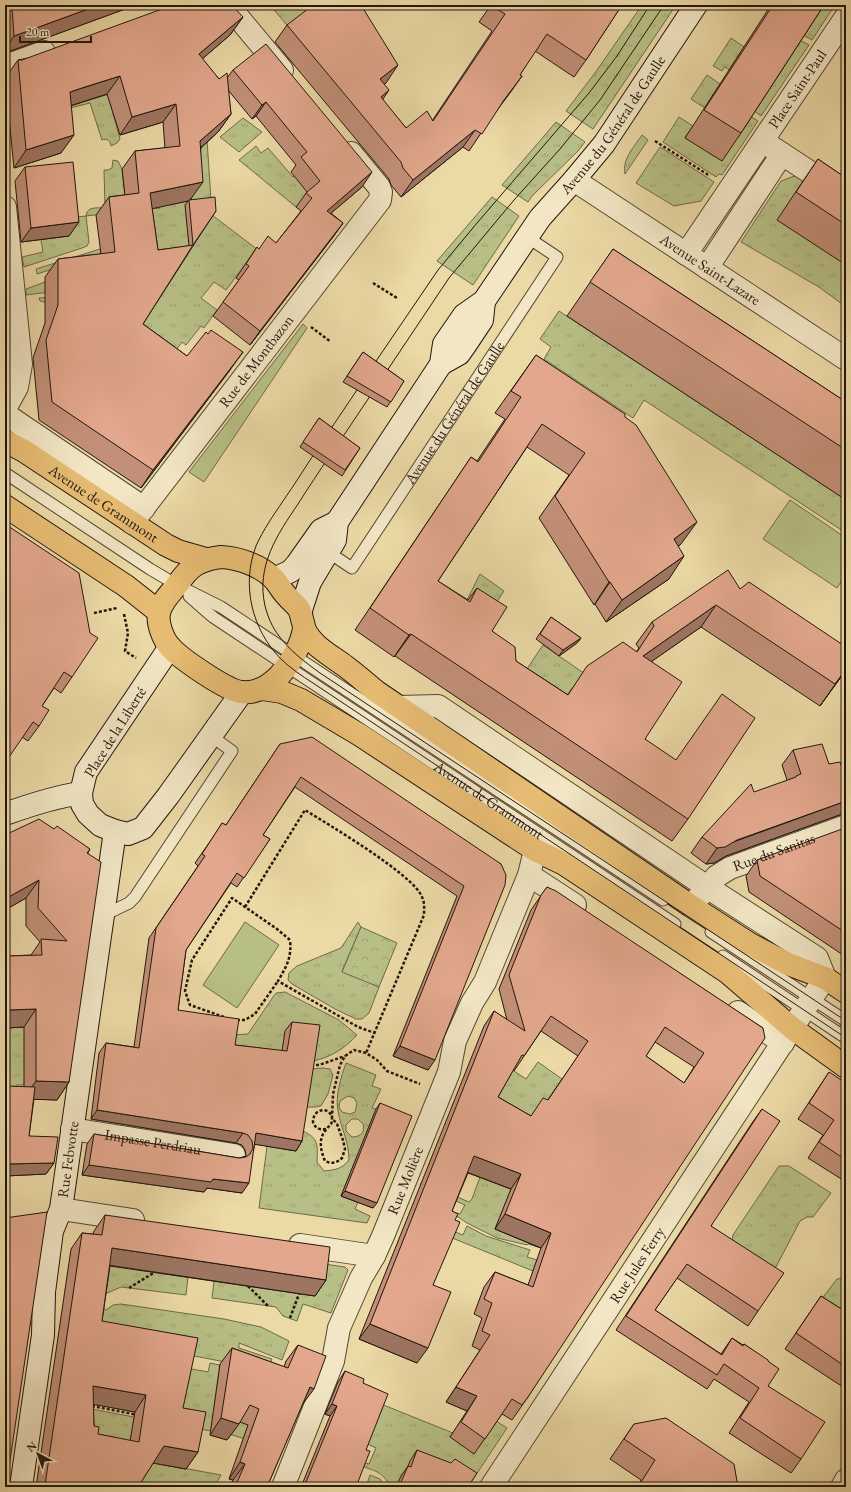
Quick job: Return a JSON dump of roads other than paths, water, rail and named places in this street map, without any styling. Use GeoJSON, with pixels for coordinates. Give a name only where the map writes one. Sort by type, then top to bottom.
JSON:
{"type":"FeatureCollection","features":[{"type":"Feature","properties":{"kind":"main road","name":"Avenue de Grammont"},"geometry":{"type":"LineString","coordinates":[[5,441],[138,515],[166,545],[178,551],[206,559]]}},
{"type":"Feature","properties":{"kind":"main road"},"geometry":{"type":"LineString","coordinates":[[5,506],[126,586],[159,612]]}},
{"type":"Feature","properties":{"kind":"main road"},"geometry":{"type":"LineString","coordinates":[[252,691],[228,689],[180,656],[170,647],[162,631],[159,612],[162,604],[184,574],[195,565],[206,559],[221,557],[240,559],[274,578],[302,619]]}},
{"type":"Feature","properties":{"kind":"main road","name":"Avenue de Grammont"},"geometry":{"type":"LineString","coordinates":[[302,619],[308,636],[320,648],[346,666],[377,692],[398,707],[691,906],[750,944],[788,964],[825,978],[846,992]]}},
{"type":"Feature","properties":{"kind":"main road","name":"Place de la Liberté"},"geometry":{"type":"LineString","coordinates":[[252,691],[275,680],[290,661],[302,619]]}},
{"type":"Feature","properties":{"kind":"main road","name":"Avenue de Grammont"},"geometry":{"type":"LineString","coordinates":[[252,691],[282,692],[301,700],[360,735],[535,850],[564,864],[727,972],[788,1036],[846,1067]]}},
{"type":"Feature","properties":{"kind":"street"},"geometry":{"type":"LineString","coordinates":[[228,5],[294,84]]}},
{"type":"Feature","properties":{"kind":"street","name":"Avenue du Général de Gaulle"},"geometry":{"type":"LineString","coordinates":[[302,619],[310,582],[335,540],[337,522],[441,364],[459,354],[466,344],[482,320],[484,301],[540,218],[604,144],[696,5]]}},
{"type":"Feature","properties":{"kind":"street","name":"Place Saint-Paul"},"geometry":{"type":"LineString","coordinates":[[686,254],[846,17]]}},
{"type":"Feature","properties":{"kind":"street"},"geometry":{"type":"LineString","coordinates":[[5,66],[64,45]]}},
{"type":"Feature","properties":{"kind":"street","name":"Rue de Montbazon"},"geometry":{"type":"LineString","coordinates":[[138,515],[380,200],[381,192],[379,187],[339,138]]}},
{"type":"Feature","properties":{"kind":"street"},"geometry":{"type":"LineString","coordinates":[[762,141],[846,196]]}},
{"type":"Feature","properties":{"kind":"street"},"geometry":{"type":"LineString","coordinates":[[707,268],[782,154]]}},
{"type":"Feature","properties":{"kind":"street","name":"Avenue Saint-Lazare"},"geometry":{"type":"LineString","coordinates":[[574,180],[846,359]]}},
{"type":"Feature","properties":{"kind":"street"},"geometry":{"type":"LineString","coordinates":[[5,207],[7,246],[20,364],[17,387],[5,409]]}},
{"type":"Feature","properties":{"kind":"street","name":"Avenue de Grammont"},"geometry":{"type":"LineString","coordinates":[[5,414],[138,515]]}},
{"type":"Feature","properties":{"kind":"street","name":"Avenue du Général de Gaulle"},"geometry":{"type":"LineString","coordinates":[[274,578],[291,571],[303,557],[321,530],[337,522]]}},
{"type":"Feature","properties":{"kind":"street","name":"Place de la Liberté"},"geometry":{"type":"LineString","coordinates":[[170,647],[86,772],[81,794],[82,804],[88,814],[100,825],[114,831],[128,834],[143,828],[211,736],[252,691]]}},
{"type":"Feature","properties":{"kind":"street"},"geometry":{"type":"LineString","coordinates":[[398,707],[438,706],[707,887],[817,958],[825,978],[788,1036]]}},
{"type":"Feature","properties":{"kind":"street"},"geometry":{"type":"LineString","coordinates":[[5,814],[33,803],[81,794]]}},
{"type":"Feature","properties":{"kind":"street","name":"Rue du Sanitas"},"geometry":{"type":"LineString","coordinates":[[707,887],[717,876],[730,868],[846,826]]}},
{"type":"Feature","properties":{"kind":"street","name":"Rue Febvotte"},"geometry":{"type":"LineString","coordinates":[[21,1487],[43,1335],[44,1292],[52,1231],[61,1209],[114,831]]}},
{"type":"Feature","properties":{"kind":"street","name":"Rue Molière"},"geometry":{"type":"LineString","coordinates":[[283,1487],[333,1361],[340,1328],[361,1278],[374,1256],[449,1072],[455,1041],[472,1003],[485,982],[529,875],[535,850]]}},
{"type":"Feature","properties":{"kind":"street"},"geometry":{"type":"LineString","coordinates":[[529,875],[590,914]]}},
{"type":"Feature","properties":{"kind":"street"},"geometry":{"type":"LineString","coordinates":[[691,906],[707,887]]}},
{"type":"Feature","properties":{"kind":"street","name":"Avenue de Grammont"},"geometry":{"type":"LineString","coordinates":[[723,1002],[788,1036]]}},
{"type":"Feature","properties":{"kind":"street","name":"Rue Jules Ferry"},"geometry":{"type":"LineString","coordinates":[[491,1487],[788,1036]]}},
{"type":"Feature","properties":{"kind":"street","name":"Impasse Perdriau"},"geometry":{"type":"LineString","coordinates":[[72,1129],[234,1155]]}},
{"type":"Feature","properties":{"kind":"street"},"geometry":{"type":"LineString","coordinates":[[61,1209],[154,1223]]}},
{"type":"Feature","properties":{"kind":"street"},"geometry":{"type":"LineString","coordinates":[[278,1242],[374,1256]]}},
{"type":"Feature","properties":{"kind":"street"},"geometry":{"type":"LineString","coordinates":[[842,1487],[846,1480]]}},
{"type":"Feature","properties":{"kind":"lane","name":"Avenue du Général de Gaulle"},"geometry":{"type":"LineString","coordinates":[[328,552],[352,568],[557,258],[527,237]]}},
{"type":"Feature","properties":{"kind":"lane","name":"Avenue de Grammont"},"geometry":{"type":"LineString","coordinates":[[5,473],[176,585],[221,607],[290,661],[681,928]]}},
{"type":"Feature","properties":{"kind":"lane","name":"Avenue de Grammont"},"geometry":{"type":"LineString","coordinates":[[290,661],[808,1004],[846,1038]]}},
{"type":"Feature","properties":{"kind":"lane"},"geometry":{"type":"LineString","coordinates":[[102,916],[129,903],[135,897],[232,751],[211,736]]}},
{"type":"Feature","properties":{"kind":"lane","name":"Avenue de Grammont"},"geometry":{"type":"LineString","coordinates":[[694,937],[808,1004],[846,1021]]}},
{"type":"Feature","properties":{"kind":"tram line"},"geometry":{"type":"LineString","coordinates":[[370,370],[438,270],[589,93],[617,56],[650,5]]}},
{"type":"Feature","properties":{"kind":"tram line"},"geometry":{"type":"LineString","coordinates":[[338,444],[449,278],[600,100],[664,5]]}},
{"type":"Feature","properties":{"kind":"tram line"},"geometry":{"type":"LineString","coordinates":[[326,436],[363,381]]}},
{"type":"Feature","properties":{"kind":"tram line"},"geometry":{"type":"LineString","coordinates":[[318,448],[265,529],[256,546],[252,561],[250,591],[256,621],[263,635],[281,659],[305,678],[846,1038]]}},
{"type":"Feature","properties":{"kind":"tram line"},"geometry":{"type":"LineString","coordinates":[[330,455],[283,527],[270,552],[266,564],[263,578],[265,606],[274,629],[288,647],[320,673],[846,1021]]}}]}
